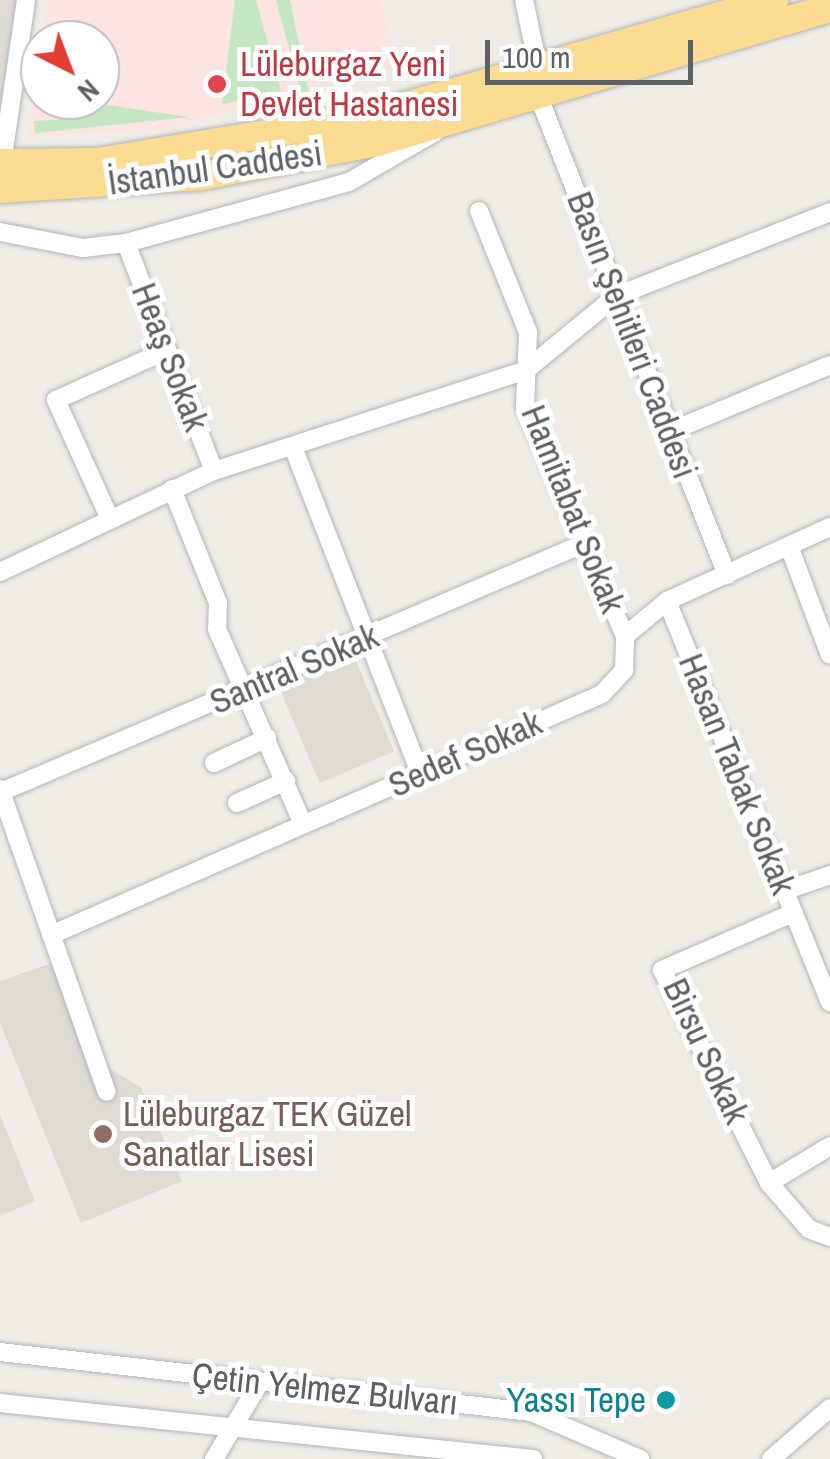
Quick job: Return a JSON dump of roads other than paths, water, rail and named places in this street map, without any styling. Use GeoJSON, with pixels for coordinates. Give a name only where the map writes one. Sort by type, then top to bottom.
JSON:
{"type":"FeatureCollection","features":[{"type":"Feature","properties":{"kind":"highway","name":"İstanbul Caddesi"},"geometry":{"type":"LineString","coordinates":[[1,172],[202,176],[454,119],[538,83],[774,0]]}},
{"type":"Feature","properties":{"kind":"highway","name":"İstanbul Caddesi"},"geometry":{"type":"LineString","coordinates":[[1,172],[96,162],[319,126],[538,83],[830,8]]}},
{"type":"Feature","properties":{"kind":"street"},"geometry":{"type":"LineString","coordinates":[[1,172],[26,0]]}},
{"type":"Feature","properties":{"kind":"street","name":"Basın Şehitleri Caddesi"},"geometry":{"type":"LineString","coordinates":[[524,0],[538,83],[616,296],[727,575]]}},
{"type":"Feature","properties":{"kind":"street"},"geometry":{"type":"LineString","coordinates":[[0,232],[83,248],[126,244],[349,182],[454,119]]}},
{"type":"Feature","properties":{"kind":"street","name":"Hamitabat Sokak"},"geometry":{"type":"LineString","coordinates":[[480,212],[528,332],[525,406],[625,636]]}},
{"type":"Feature","properties":{"kind":"street"},"geometry":{"type":"LineString","coordinates":[[0,572],[214,471],[526,370],[616,296],[830,212]]}},
{"type":"Feature","properties":{"kind":"street","name":"Heaş Sokak"},"geometry":{"type":"LineString","coordinates":[[126,244],[214,471]]}},
{"type":"Feature","properties":{"kind":"street"},"geometry":{"type":"LineString","coordinates":[[110,519],[56,400],[167,350]]}},
{"type":"Feature","properties":{"kind":"street"},"geometry":{"type":"LineString","coordinates":[[669,432],[830,365]]}},
{"type":"Feature","properties":{"kind":"street"},"geometry":{"type":"LineString","coordinates":[[293,446],[361,640],[420,773]]}},
{"type":"Feature","properties":{"kind":"street"},"geometry":{"type":"LineString","coordinates":[[172,489],[246,690],[303,824]]}},
{"type":"Feature","properties":{"kind":"street"},"geometry":{"type":"LineString","coordinates":[[625,636],[667,601],[830,527]]}},
{"type":"Feature","properties":{"kind":"street","name":"Santral Sokak"},"geometry":{"type":"LineString","coordinates":[[0,791],[246,690],[585,542]]}},
{"type":"Feature","properties":{"kind":"street"},"geometry":{"type":"LineString","coordinates":[[789,546],[830,655]]}},
{"type":"Feature","properties":{"kind":"street","name":"Hasan Tabak Sokak"},"geometry":{"type":"LineString","coordinates":[[667,601],[830,1002]]}},
{"type":"Feature","properties":{"kind":"street","name":"Sedef Sokak"},"geometry":{"type":"LineString","coordinates":[[52,935],[602,694],[624,670],[625,636]]}},
{"type":"Feature","properties":{"kind":"street"},"geometry":{"type":"LineString","coordinates":[[214,762],[267,738]]}},
{"type":"Feature","properties":{"kind":"street"},"geometry":{"type":"LineString","coordinates":[[236,803],[286,781]]}},
{"type":"Feature","properties":{"kind":"street"},"geometry":{"type":"LineString","coordinates":[[0,791],[108,1092]]}},
{"type":"Feature","properties":{"kind":"street"},"geometry":{"type":"LineString","coordinates":[[784,891],[830,875]]}},
{"type":"Feature","properties":{"kind":"street","name":"Birsu Sokak"},"geometry":{"type":"LineString","coordinates":[[793,913],[662,970],[769,1183],[809,1229],[830,1237]]}},
{"type":"Feature","properties":{"kind":"street"},"geometry":{"type":"LineString","coordinates":[[769,1183],[830,1146]]}},
{"type":"Feature","properties":{"kind":"street","name":"Çetin Yelmez Bulvarı"},"geometry":{"type":"LineString","coordinates":[[0,1352],[530,1412],[640,1459]]}},
{"type":"Feature","properties":{"kind":"street"},"geometry":{"type":"LineString","coordinates":[[214,1459],[260,1382]]}},
{"type":"Feature","properties":{"kind":"street","name":"Çetin Yelmez Bulvarı"},"geometry":{"type":"LineString","coordinates":[[0,1403],[533,1459]]}},
{"type":"Feature","properties":{"kind":"street"},"geometry":{"type":"LineString","coordinates":[[770,1459],[830,1408]]}},
{"type":"Feature","properties":{"kind":"place","name":"Lüleburgaz Yeni Devlet Hastanesi"},"geometry":{"type":"Point","coordinates":[217,84]}},
{"type":"Feature","properties":{"kind":"place","name":"Lüleburgaz TEK Güzel Sanatlar Lisesi"},"geometry":{"type":"Point","coordinates":[103,1134]}},
{"type":"Feature","properties":{"kind":"place","name":"Yassı Tepe"},"geometry":{"type":"Point","coordinates":[666,1400]}}]}
